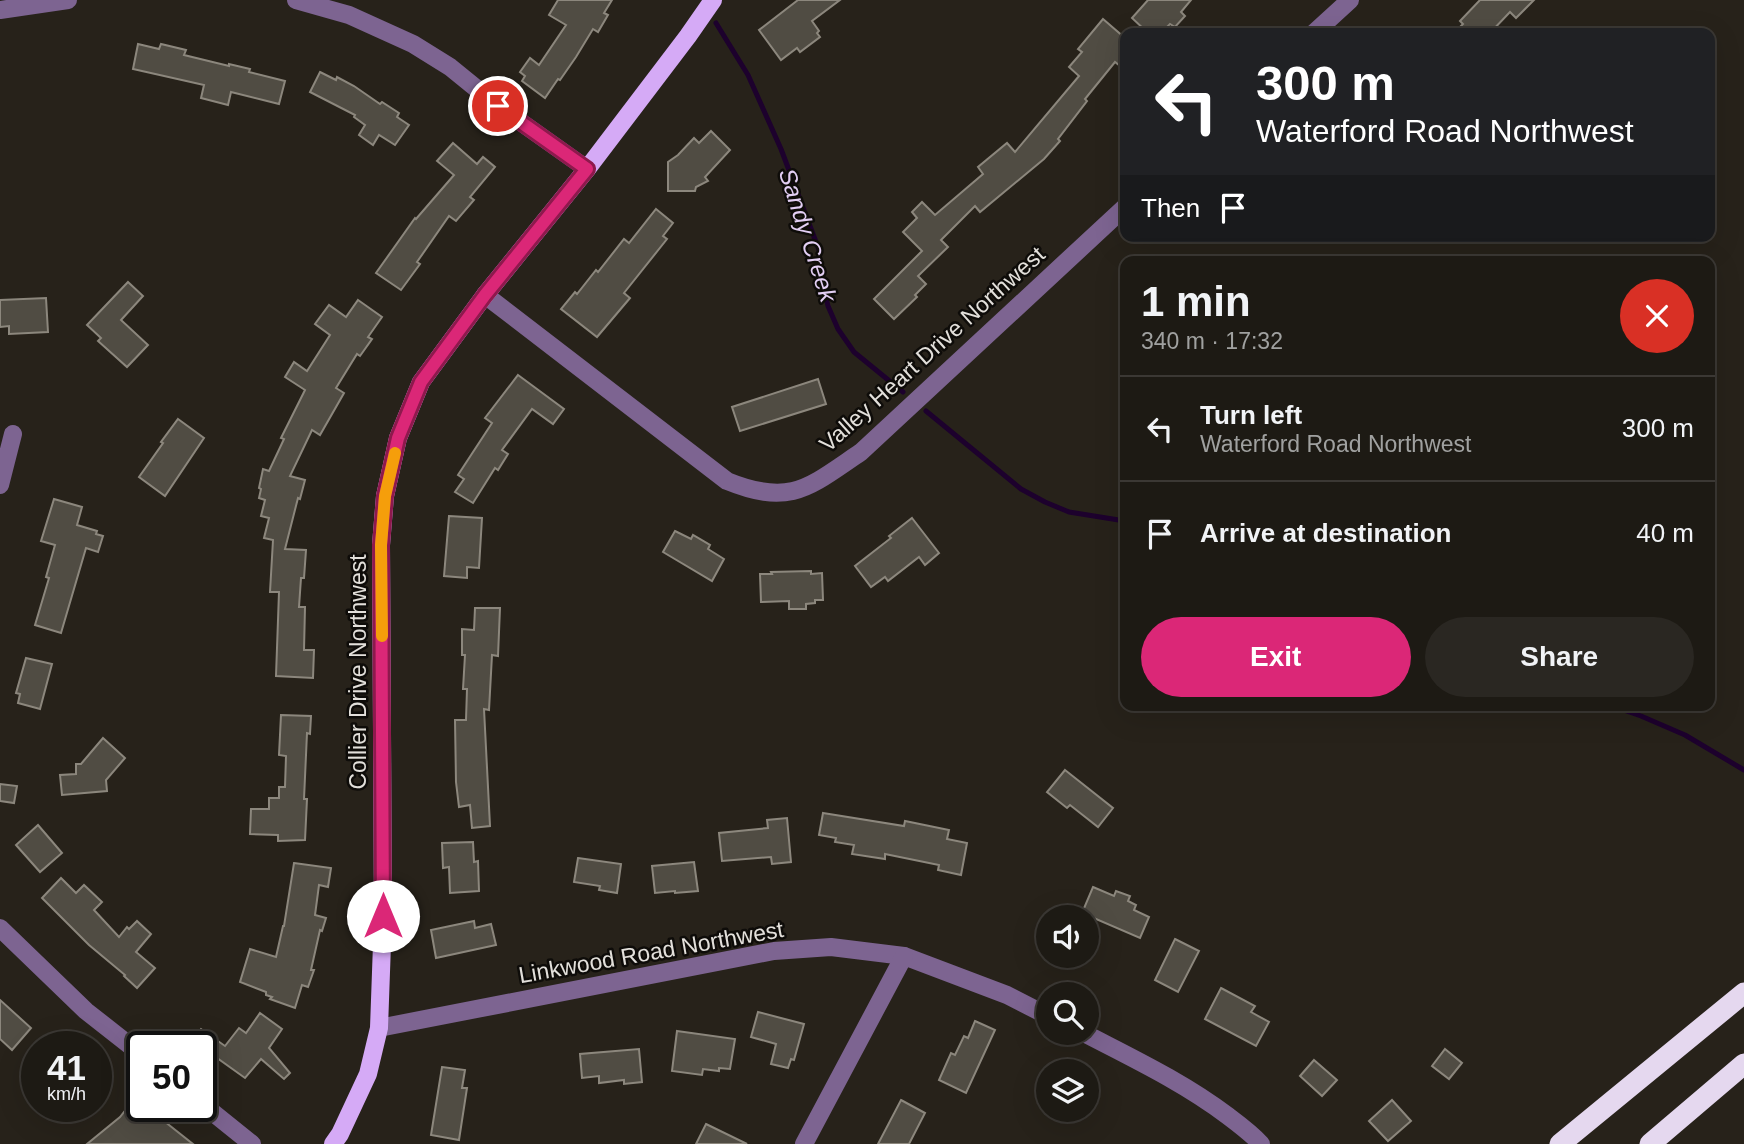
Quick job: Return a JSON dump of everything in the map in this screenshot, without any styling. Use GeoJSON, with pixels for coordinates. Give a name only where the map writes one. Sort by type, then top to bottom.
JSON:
{"type":"FeatureCollection","features":[{"type":"Feature","properties":{"kind":"highway"},"geometry":{"type":"LineString","coordinates":[[1560,1144],[1744,993]]}},
{"type":"Feature","properties":{"kind":"highway"},"geometry":{"type":"LineString","coordinates":[[1650,1144],[1744,1064]]}},
{"type":"Feature","properties":{"kind":"main road","name":"Collier Drive Northwest"},"geometry":{"type":"LineString","coordinates":[[333,1144],[368,1074],[379,1028],[383,916],[381,545],[385,496],[398,438],[421,382],[485,295],[587,169],[713,0]]}},
{"type":"Feature","properties":{"kind":"street"},"geometry":{"type":"LineString","coordinates":[[0,9],[68,0]]}},
{"type":"Feature","properties":{"kind":"street"},"geometry":{"type":"LineString","coordinates":[[296,0],[349,15],[412,44],[450,67],[498,106],[587,169]]}},
{"type":"Feature","properties":{"kind":"street"},"geometry":{"type":"LineString","coordinates":[[1319,28],[1350,0]]}},
{"type":"Feature","properties":{"kind":"street","name":"Valley Heart Drive Northwest"},"geometry":{"type":"LineString","coordinates":[[485,295],[727,481],[750,490],[774,494],[791,493],[815,483],[861,452],[1120,212]]}},
{"type":"Feature","properties":{"kind":"street"},"geometry":{"type":"LineString","coordinates":[[0,485],[13,434]]}},
{"type":"Feature","properties":{"kind":"street"},"geometry":{"type":"LineString","coordinates":[[0,928],[86,1011],[126,1042]]}},
{"type":"Feature","properties":{"kind":"street","name":"Linkwood Road Northwest"},"geometry":{"type":"LineString","coordinates":[[379,1028],[774,951],[831,947],[905,956],[1007,995],[1036,1010]]}},
{"type":"Feature","properties":{"kind":"street"},"geometry":{"type":"LineString","coordinates":[[804,1144],[905,956]]}},
{"type":"Feature","properties":{"kind":"street"},"geometry":{"type":"LineString","coordinates":[[1099,1040],[1200,1095],[1252,1134],[1261,1144]]}},
{"type":"Feature","properties":{"kind":"street"},"geometry":{"type":"LineString","coordinates":[[217,1116],[252,1144]]}},
{"type":"Feature","properties":{"kind":"building"},"geometry":{"type":"Polygon","coordinates":[[[558,0],[612,0],[604,13],[608,15],[598,32],[593,29],[545,98],[522,81],[525,76],[520,72],[530,58],[539,65],[566,25],[549,15],[558,0]]]}},
{"type":"Feature","properties":{"kind":"building"},"geometry":{"type":"Polygon","coordinates":[[[798,0],[840,0],[812,21],[820,37],[800,52],[797,48],[781,60],[759,30],[798,0]]]}},
{"type":"Feature","properties":{"kind":"building"},"geometry":{"type":"Polygon","coordinates":[[[1148,0],[1191,0],[1181,12],[1185,16],[1175,27],[1170,24],[1166,28],[1143,28],[1132,18],[1148,0]]]}},
{"type":"Feature","properties":{"kind":"building"},"geometry":{"type":"Polygon","coordinates":[[[1480,0],[1534,0],[1516,18],[1510,12],[1495,28],[1459,28],[1463,24],[1460,21],[1480,0]]]}},
{"type":"Feature","properties":{"kind":"building"},"geometry":{"type":"Polygon","coordinates":[[[1103,19],[1120,34],[1120,66],[1115,62],[1085,99],[1087,101],[1058,139],[1060,141],[1044,159],[980,212],[975,206],[941,240],[948,247],[918,276],[926,284],[915,295],[917,297],[894,319],[874,299],[922,251],[903,232],[917,218],[912,212],[922,202],[935,215],[983,174],[978,167],[1007,143],[1015,152],[1079,76],[1069,67],[1082,52],[1078,49],[1103,19]]]}},
{"type":"Feature","properties":{"kind":"building"},"geometry":{"type":"Polygon","coordinates":[[[138,44],[159,49],[161,44],[186,50],[184,55],[250,69],[249,72],[285,81],[279,104],[231,92],[228,105],[201,98],[204,85],[133,69],[138,44]]]}},
{"type":"Feature","properties":{"kind":"building"},"geometry":{"type":"Polygon","coordinates":[[[320,72],[336,80],[337,77],[399,113],[397,117],[409,125],[395,145],[379,135],[373,145],[359,135],[365,125],[354,117],[355,115],[310,92],[320,72]]]}},
{"type":"Feature","properties":{"kind":"building"},"geometry":{"type":"Polygon","coordinates":[[[711,131],[730,150],[705,177],[708,181],[696,187],[695,191],[668,191],[668,162],[694,138],[699,143],[711,131]]]}},
{"type":"Feature","properties":{"kind":"building"},"geometry":{"type":"Polygon","coordinates":[[[453,143],[477,164],[483,157],[495,167],[470,197],[474,200],[456,221],[449,216],[401,290],[376,273],[415,218],[454,175],[437,161],[453,143]]]}},
{"type":"Feature","properties":{"kind":"building"},"geometry":{"type":"Polygon","coordinates":[[[656,209],[673,223],[663,236],[667,239],[624,293],[630,298],[597,337],[561,309],[596,270],[598,272],[624,239],[629,243],[656,209]]]}},
{"type":"Feature","properties":{"kind":"building"},"geometry":{"type":"Polygon","coordinates":[[[128,282],[143,296],[121,320],[148,345],[127,367],[98,341],[101,338],[87,325],[128,282]]]}},
{"type":"Feature","properties":{"kind":"building"},"geometry":{"type":"Polygon","coordinates":[[[46,298],[48,332],[9,334],[9,326],[0,327],[0,300],[46,298]]]}},
{"type":"Feature","properties":{"kind":"building"},"geometry":{"type":"Polygon","coordinates":[[[358,300],[382,317],[368,337],[372,339],[360,356],[357,354],[336,388],[344,393],[320,435],[312,430],[290,476],[305,480],[285,549],[306,550],[299,607],[305,607],[304,650],[314,650],[313,678],[276,676],[279,592],[270,592],[273,540],[264,538],[269,518],[261,516],[265,500],[259,498],[263,469],[269,471],[284,439],[281,438],[305,390],[285,377],[294,362],[307,371],[330,335],[315,324],[329,305],[346,317],[358,300]]]}},
{"type":"Feature","properties":{"kind":"building"},"geometry":{"type":"Polygon","coordinates":[[[518,375],[564,409],[553,424],[532,409],[502,450],[508,454],[498,470],[495,468],[473,503],[455,492],[464,479],[458,475],[492,423],[485,418],[518,375]]]}},
{"type":"Feature","properties":{"kind":"building"},"geometry":{"type":"Polygon","coordinates":[[[818,379],[826,404],[740,431],[732,407],[818,379]]]}},
{"type":"Feature","properties":{"kind":"building"},"geometry":{"type":"Polygon","coordinates":[[[178,419],[204,438],[165,496],[139,477],[178,419]]]}},
{"type":"Feature","properties":{"kind":"building"},"geometry":{"type":"Polygon","coordinates":[[[54,499],[82,507],[77,525],[97,531],[96,534],[103,536],[98,552],[86,548],[61,633],[35,625],[49,578],[46,577],[55,545],[41,541],[54,499]]]}},
{"type":"Feature","properties":{"kind":"building"},"geometry":{"type":"Polygon","coordinates":[[[449,516],[482,518],[479,568],[467,567],[467,578],[444,576],[449,516]]]}},
{"type":"Feature","properties":{"kind":"building"},"geometry":{"type":"Polygon","coordinates":[[[912,518],[939,553],[925,565],[919,557],[888,581],[885,577],[871,587],[855,566],[912,518]]]}},
{"type":"Feature","properties":{"kind":"building"},"geometry":{"type":"Polygon","coordinates":[[[675,531],[691,539],[693,535],[710,545],[708,549],[724,559],[712,581],[663,552],[675,531]]]}},
{"type":"Feature","properties":{"kind":"building"},"geometry":{"type":"Polygon","coordinates":[[[811,571],[811,574],[822,573],[823,600],[806,604],[806,609],[789,609],[789,601],[761,602],[760,574],[811,571]]]}},
{"type":"Feature","properties":{"kind":"building"},"geometry":{"type":"Polygon","coordinates":[[[475,608],[500,608],[498,656],[492,655],[489,710],[484,709],[490,826],[472,828],[470,805],[459,807],[455,720],[466,720],[467,689],[463,689],[465,655],[462,655],[462,629],[474,630],[475,608]]]}},
{"type":"Feature","properties":{"kind":"building"},"geometry":{"type":"Polygon","coordinates":[[[26,658],[52,664],[40,709],[18,703],[20,694],[16,693],[26,658]]]}},
{"type":"Feature","properties":{"kind":"building"},"geometry":{"type":"Polygon","coordinates":[[[281,715],[311,716],[310,734],[307,733],[305,840],[278,841],[278,835],[250,834],[251,809],[269,809],[269,798],[279,798],[279,787],[285,787],[286,756],[279,755],[281,715]]]}},
{"type":"Feature","properties":{"kind":"building"},"geometry":{"type":"Polygon","coordinates":[[[103,738],[125,758],[106,780],[107,791],[62,795],[60,775],[76,774],[76,764],[81,764],[103,738]]]}},
{"type":"Feature","properties":{"kind":"building"},"geometry":{"type":"Polygon","coordinates":[[[1065,770],[1113,808],[1098,827],[1070,805],[1067,808],[1047,792],[1065,770]]]}},
{"type":"Feature","properties":{"kind":"building"},"geometry":{"type":"Polygon","coordinates":[[[0,784],[17,786],[14,803],[0,801],[0,784]]]}},
{"type":"Feature","properties":{"kind":"building"},"geometry":{"type":"Polygon","coordinates":[[[823,813],[904,826],[905,821],[949,830],[947,839],[967,843],[961,875],[938,870],[939,865],[885,854],[885,859],[852,854],[854,845],[835,842],[836,838],[819,835],[823,813]]]}},
{"type":"Feature","properties":{"kind":"building"},"geometry":{"type":"Polygon","coordinates":[[[787,818],[791,862],[772,864],[771,857],[722,861],[719,833],[768,828],[767,820],[787,818]]]}},
{"type":"Feature","properties":{"kind":"building"},"geometry":{"type":"Polygon","coordinates":[[[38,825],[62,853],[40,872],[16,845],[38,825]]]}},
{"type":"Feature","properties":{"kind":"building"},"geometry":{"type":"Polygon","coordinates":[[[473,842],[474,862],[478,861],[479,891],[450,893],[449,867],[443,868],[442,843],[473,842]]]}},
{"type":"Feature","properties":{"kind":"building"},"geometry":{"type":"Polygon","coordinates":[[[578,858],[621,864],[617,893],[599,890],[600,886],[574,882],[578,858]]]}},
{"type":"Feature","properties":{"kind":"building"},"geometry":{"type":"Polygon","coordinates":[[[694,862],[698,891],[655,893],[652,866],[694,862]]]}},
{"type":"Feature","properties":{"kind":"building"},"geometry":{"type":"Polygon","coordinates":[[[294,863],[331,868],[328,887],[319,885],[315,915],[326,918],[322,931],[320,930],[311,970],[314,970],[308,987],[302,985],[295,1008],[270,999],[272,997],[266,995],[266,992],[240,982],[250,949],[276,957],[294,863]]]}},
{"type":"Feature","properties":{"kind":"building"},"geometry":{"type":"Polygon","coordinates":[[[61,878],[76,893],[84,885],[102,902],[94,910],[119,937],[127,927],[129,929],[137,921],[151,934],[136,952],[155,968],[137,988],[42,898],[61,878]]]}},
{"type":"Feature","properties":{"kind":"building"},"geometry":{"type":"Polygon","coordinates":[[[1093,887],[1114,896],[1116,891],[1130,896],[1128,901],[1136,905],[1134,910],[1149,917],[1140,938],[1099,920],[1099,905],[1085,905],[1093,887]]]}},
{"type":"Feature","properties":{"kind":"building"},"geometry":{"type":"Polygon","coordinates":[[[474,921],[475,928],[491,924],[496,945],[436,958],[431,930],[474,921]]]}},
{"type":"Feature","properties":{"kind":"building"},"geometry":{"type":"Polygon","coordinates":[[[1175,939],[1199,951],[1178,992],[1155,980],[1175,939]]]}},
{"type":"Feature","properties":{"kind":"building"},"geometry":{"type":"Polygon","coordinates":[[[1221,988],[1255,1006],[1251,1012],[1269,1022],[1256,1046],[1205,1019],[1221,988]]]}},
{"type":"Feature","properties":{"kind":"building"},"geometry":{"type":"Polygon","coordinates":[[[0,1000],[31,1028],[28,1031],[21,1031],[21,1040],[12,1050],[0,1039],[0,1000]]]}},
{"type":"Feature","properties":{"kind":"building"},"geometry":{"type":"Polygon","coordinates":[[[758,1012],[804,1024],[794,1060],[791,1059],[788,1068],[771,1064],[776,1044],[751,1037],[758,1012]]]}},
{"type":"Feature","properties":{"kind":"building"},"geometry":{"type":"Polygon","coordinates":[[[260,1013],[282,1029],[269,1048],[290,1073],[284,1079],[261,1059],[245,1078],[217,1058],[217,1040],[225,1046],[239,1028],[246,1033],[260,1013]]]}},
{"type":"Feature","properties":{"kind":"building"},"geometry":{"type":"Polygon","coordinates":[[[975,1021],[995,1030],[966,1093],[939,1080],[951,1053],[955,1055],[964,1036],[968,1038],[975,1021]]]}},
{"type":"Feature","properties":{"kind":"building"},"geometry":{"type":"Polygon","coordinates":[[[677,1031],[735,1039],[730,1069],[703,1069],[702,1075],[672,1071],[677,1031]]]}},
{"type":"Feature","properties":{"kind":"building"},"geometry":{"type":"Polygon","coordinates":[[[639,1049],[642,1082],[624,1084],[624,1080],[599,1083],[599,1076],[582,1078],[580,1054],[639,1049]]]}},
{"type":"Feature","properties":{"kind":"building"},"geometry":{"type":"Polygon","coordinates":[[[1445,1049],[1462,1063],[1449,1079],[1432,1066],[1445,1049]]]}},
{"type":"Feature","properties":{"kind":"building"},"geometry":{"type":"Polygon","coordinates":[[[1314,1060],[1337,1080],[1322,1096],[1300,1076],[1314,1060]]]}},
{"type":"Feature","properties":{"kind":"building"},"geometry":{"type":"Polygon","coordinates":[[[442,1067],[465,1070],[462,1088],[467,1088],[459,1140],[431,1135],[442,1067]]]}},
{"type":"Feature","properties":{"kind":"building"},"geometry":{"type":"Polygon","coordinates":[[[901,1100],[925,1113],[909,1144],[878,1144],[901,1100]]]}},
{"type":"Feature","properties":{"kind":"building"},"geometry":{"type":"Polygon","coordinates":[[[1392,1100],[1411,1121],[1388,1141],[1369,1121],[1392,1100]]]}},
{"type":"Feature","properties":{"kind":"building"},"geometry":{"type":"Polygon","coordinates":[[[126,1109],[126,1122],[165,1122],[193,1144],[87,1144],[126,1109]]]}},
{"type":"Feature","properties":{"kind":"building"},"geometry":{"type":"Polygon","coordinates":[[[706,1124],[747,1144],[696,1144],[706,1124]]]}},
{"type":"Feature","properties":{"kind":"waterway","name":"Sandy Creek"},"geometry":{"type":"LineString","coordinates":[[716,23],[748,75],[781,149],[819,250],[821,278],[828,306],[838,329],[854,352],[903,392]]}},
{"type":"Feature","properties":{"kind":"waterway","name":"Sandy Creek"},"geometry":{"type":"LineString","coordinates":[[926,411],[1021,489],[1069,512],[1120,520]]}},
{"type":"Feature","properties":{"kind":"waterway","name":"Sandy Creek"},"geometry":{"type":"LineString","coordinates":[[1626,711],[1685,735],[1744,770]]}},
{"type":"Feature","properties":{"kind":"slow traffic"},"geometry":{"type":"LineString","coordinates":[[382,636],[381,545],[385,496],[395,453]]}},
{"type":"Feature","properties":{"kind":"route"},"geometry":{"type":"LineString","coordinates":[[383,916],[381,545],[385,496],[398,438],[421,382],[485,295],[587,169],[498,106]]}}]}
